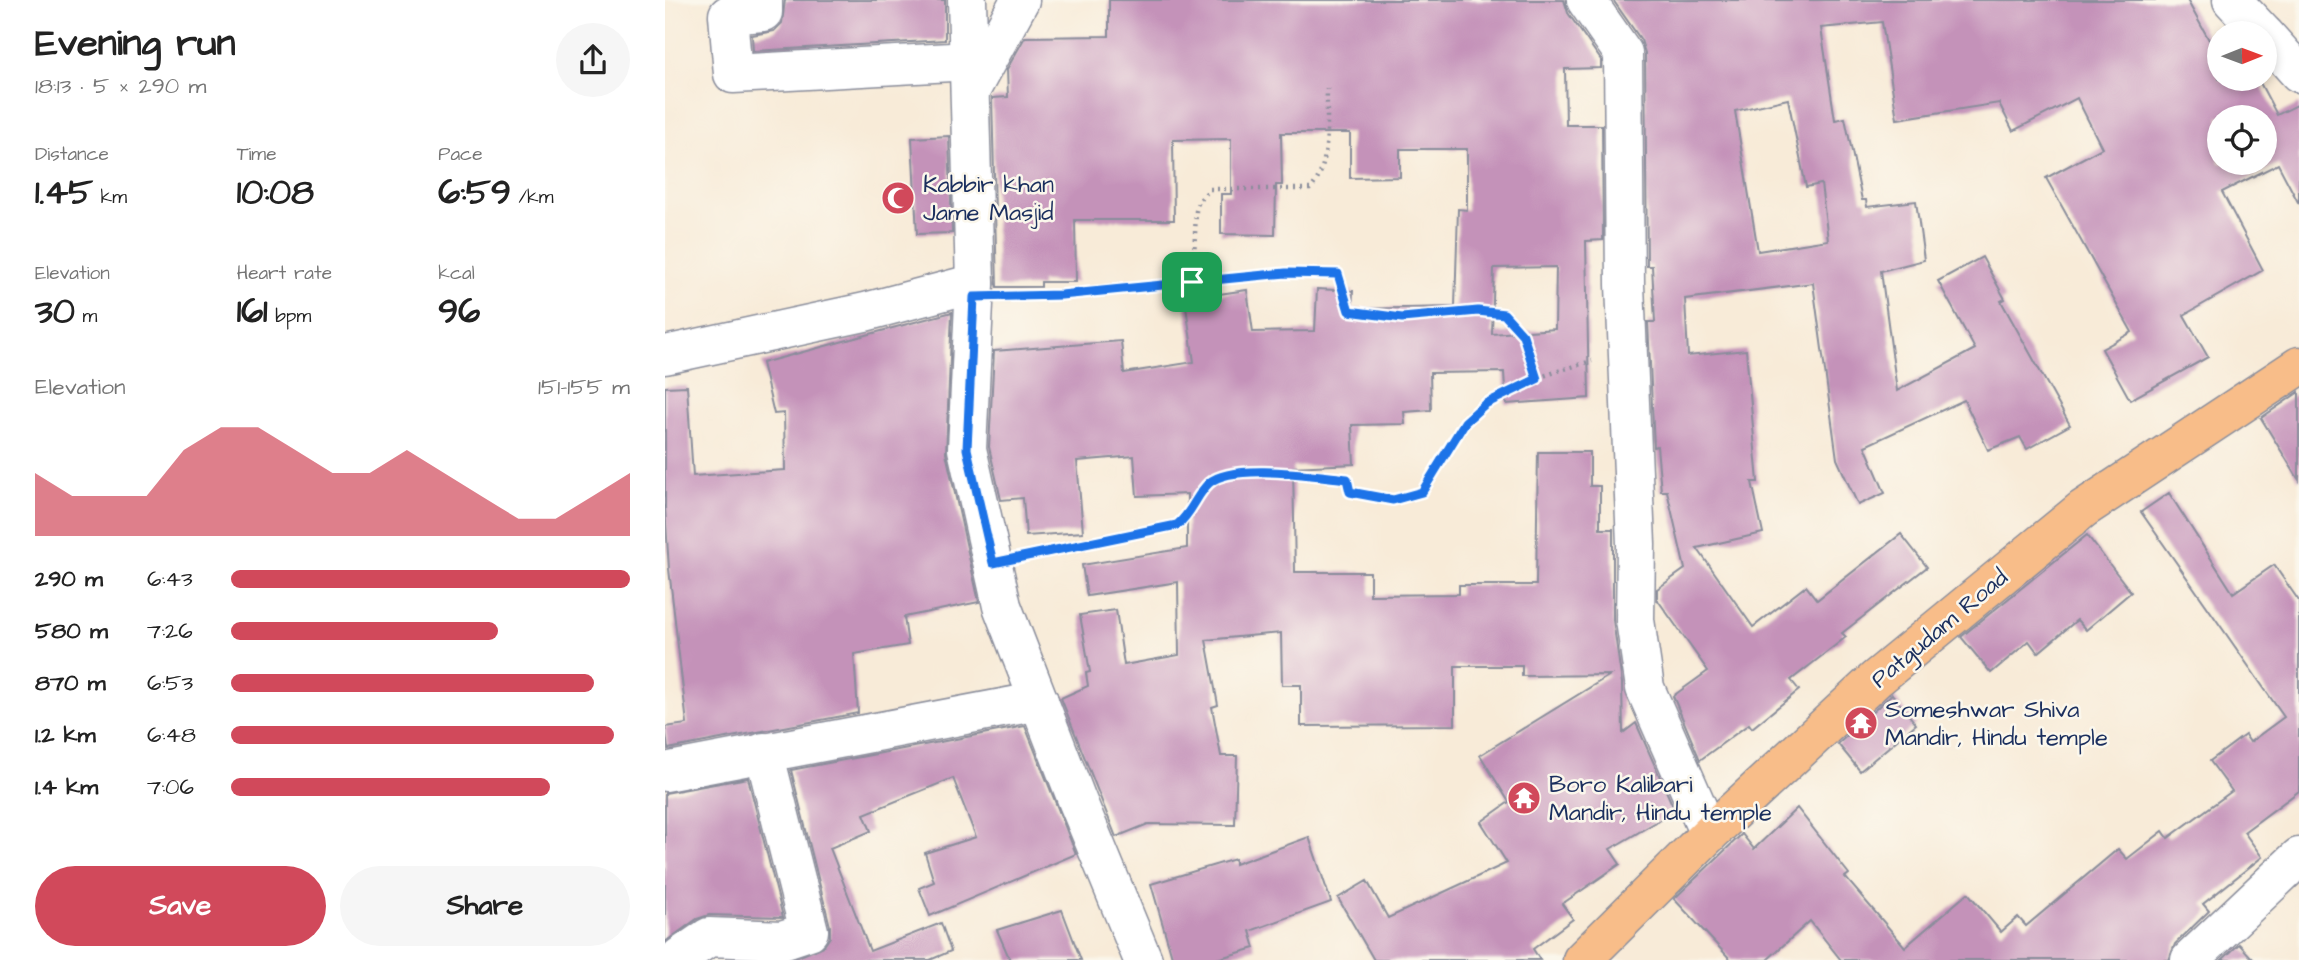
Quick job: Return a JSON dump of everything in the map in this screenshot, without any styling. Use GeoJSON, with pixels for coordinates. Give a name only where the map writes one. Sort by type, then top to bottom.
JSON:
{"type":"FeatureCollection","features":[{"type":"Feature","properties":{"kind":"main road","name":"Patgudam Road"},"geometry":{"type":"LineString","coordinates":[[1582,960],[1709,834],[1876,679],[2083,509],[2299,366]]}},
{"type":"Feature","properties":{"kind":"street"},"geometry":{"type":"LineString","coordinates":[[763,0],[763,12],[728,15],[733,74],[971,75]]}},
{"type":"Feature","properties":{"kind":"street"},"geometry":{"type":"LineString","coordinates":[[968,0],[975,290],[967,449],[1002,606],[1143,960]]}},
{"type":"Feature","properties":{"kind":"street"},"geometry":{"type":"LineString","coordinates":[[971,75],[1020,0]]}},
{"type":"Feature","properties":{"kind":"street"},"geometry":{"type":"LineString","coordinates":[[1586,0],[1623,53],[1628,354],[1636,544],[1635,620],[1645,688],[1709,834]]}},
{"type":"Feature","properties":{"kind":"street"},"geometry":{"type":"LineString","coordinates":[[2232,0],[2252,21]]}},
{"type":"Feature","properties":{"kind":"street"},"geometry":{"type":"LineString","coordinates":[[2277,49],[2299,74]]}},
{"type":"Feature","properties":{"kind":"street"},"geometry":{"type":"LineString","coordinates":[[665,355],[975,290]]}},
{"type":"Feature","properties":{"kind":"street"},"geometry":{"type":"LineString","coordinates":[[665,772],[1039,701]]}},
{"type":"Feature","properties":{"kind":"street"},"geometry":{"type":"LineString","coordinates":[[681,960],[680,957],[709,937],[782,940],[809,931],[764,752]]}},
{"type":"Feature","properties":{"kind":"street"},"geometry":{"type":"LineString","coordinates":[[2190,960],[2299,857]]}},
{"type":"Feature","properties":{"kind":"path"},"geometry":{"type":"LineString","coordinates":[[1192,282],[1196,211],[1198,202],[1210,189],[1310,189],[1315,184],[1323,162],[1327,88]]}},
{"type":"Feature","properties":{"kind":"path"},"geometry":{"type":"LineString","coordinates":[[975,290],[1061,295],[1286,273],[1338,274],[1349,311],[1402,318],[1478,311],[1504,314],[1523,335],[1537,379]]}},
{"type":"Feature","properties":{"kind":"path"},"geometry":{"type":"LineString","coordinates":[[993,563],[1177,525],[1188,516],[1210,482],[1238,472],[1347,479],[1350,492],[1393,500],[1422,492],[1465,422],[1485,404],[1537,379],[1628,354]]}},
{"type":"Feature","properties":{"kind":"building"},"geometry":{"type":"Polygon","coordinates":[[[785,0],[945,0],[945,40],[753,51],[752,35],[774,31],[782,23],[785,0]]]}},
{"type":"Feature","properties":{"kind":"building"},"geometry":{"type":"Polygon","coordinates":[[[1109,0],[1564,0],[1568,13],[1601,60],[1601,68],[1565,69],[1566,125],[1602,125],[1603,240],[1586,241],[1589,398],[1506,404],[1504,372],[1430,373],[1431,410],[1404,412],[1405,424],[1352,425],[1354,464],[1293,467],[1295,572],[1370,572],[1370,595],[1459,594],[1459,585],[1536,585],[1538,452],[1590,452],[1590,486],[1600,486],[1600,529],[1613,529],[1613,620],[1622,683],[1623,733],[1636,723],[1675,811],[1610,849],[1620,864],[1562,904],[1573,919],[1533,949],[1540,960],[1374,960],[1338,898],[1367,881],[1388,918],[1507,863],[1481,822],[1509,802],[1480,755],[1610,675],[1522,676],[1522,666],[1455,666],[1455,725],[1301,726],[1301,685],[1282,685],[1281,633],[1206,640],[1218,705],[1212,707],[1221,756],[1237,756],[1235,825],[1148,824],[1116,837],[1061,698],[1088,686],[1086,673],[1090,672],[1080,615],[1116,610],[1124,665],[1179,655],[1178,582],[1087,596],[1082,565],[1187,548],[1187,494],[1137,496],[1134,456],[1077,461],[1083,532],[1026,536],[1023,498],[1001,500],[989,447],[994,351],[1121,341],[1124,373],[1194,362],[1185,299],[1247,290],[1253,332],[1315,331],[1317,289],[1353,291],[1352,309],[1455,307],[1458,209],[1467,210],[1467,149],[1400,149],[1400,177],[1350,178],[1350,133],[1281,133],[1282,185],[1276,185],[1275,235],[1221,234],[1221,194],[1231,194],[1231,139],[1173,140],[1174,220],[1075,220],[1076,282],[1041,282],[1041,287],[997,287],[992,98],[1008,97],[1007,69],[1025,37],[1109,36],[1109,0]],[[1556,267],[1494,268],[1492,334],[1555,329],[1556,267]]]}},
{"type":"Feature","properties":{"kind":"building"},"geometry":{"type":"Polygon","coordinates":[[[1613,0],[2187,0],[2207,36],[2207,91],[2264,91],[2272,105],[2207,105],[2207,175],[2256,175],[2222,192],[2263,270],[2184,315],[2208,357],[2130,400],[2102,349],[2132,332],[2046,178],[2102,148],[2077,98],[2013,131],[1999,103],[1897,119],[1882,22],[1821,28],[1835,120],[1845,118],[1862,200],[1866,200],[1867,207],[1916,201],[1924,260],[1881,271],[1897,391],[1975,349],[1938,281],[1982,257],[2005,299],[2001,301],[2070,425],[2027,449],[2020,437],[1988,450],[1964,400],[1865,446],[1885,493],[1858,505],[1837,459],[1813,283],[1685,299],[1688,356],[1746,350],[1758,482],[1752,482],[1763,533],[1697,548],[1753,627],[1806,586],[1817,600],[1901,534],[1927,567],[1842,633],[1846,637],[1791,680],[1799,690],[1752,728],[1749,724],[1700,760],[1673,696],[1708,671],[1657,599],[1657,589],[1685,569],[1667,491],[1661,491],[1657,446],[1654,447],[1648,322],[1655,322],[1652,266],[1647,266],[1645,53],[1641,40],[1613,0]],[[1788,99],[1735,111],[1758,251],[1828,240],[1821,184],[1806,187],[1788,99]]]}},
{"type":"Feature","properties":{"kind":"building"},"geometry":{"type":"Polygon","coordinates":[[[2299,104],[2299,204],[2278,164],[2277,115],[2299,104]]]}},
{"type":"Feature","properties":{"kind":"building"},"geometry":{"type":"Polygon","coordinates":[[[949,136],[952,233],[917,234],[912,138],[949,136]]]}},
{"type":"Feature","properties":{"kind":"building"},"geometry":{"type":"Polygon","coordinates":[[[952,312],[946,453],[979,602],[904,617],[908,645],[854,654],[858,713],[668,749],[665,727],[687,724],[669,569],[665,507],[665,387],[687,386],[693,476],[785,470],[784,413],[774,414],[762,363],[952,312]]]}},
{"type":"Feature","properties":{"kind":"building"},"geometry":{"type":"Polygon","coordinates":[[[2299,392],[2299,480],[2261,418],[2299,392]]]}},
{"type":"Feature","properties":{"kind":"building"},"geometry":{"type":"Polygon","coordinates":[[[2169,493],[2233,593],[2274,565],[2299,601],[2299,791],[2244,832],[2262,857],[2203,904],[2209,911],[2175,944],[2169,960],[1841,960],[1810,921],[1767,960],[1731,960],[1674,899],[1742,834],[1754,849],[1797,808],[1849,874],[1845,877],[1905,947],[1968,893],[2001,932],[2018,917],[2026,926],[2118,849],[2127,859],[2163,831],[2168,838],[2232,791],[2210,761],[2245,735],[2250,742],[2284,717],[2141,512],[2169,493]]]}},
{"type":"Feature","properties":{"kind":"building"},"geometry":{"type":"Polygon","coordinates":[[[2087,535],[2131,592],[2086,630],[2077,620],[2038,653],[2029,641],[1991,673],[1961,637],[2087,535]]]}},
{"type":"Feature","properties":{"kind":"building"},"geometry":{"type":"Polygon","coordinates":[[[1892,694],[1916,724],[1860,771],[1838,744],[1892,694]]]}},
{"type":"Feature","properties":{"kind":"building"},"geometry":{"type":"Polygon","coordinates":[[[1025,726],[1076,854],[930,916],[919,888],[934,882],[925,853],[976,837],[953,778],[864,814],[871,831],[830,848],[870,951],[941,923],[951,951],[930,960],[791,960],[824,946],[830,937],[830,926],[791,770],[1025,726]]]}},
{"type":"Feature","properties":{"kind":"building"},"geometry":{"type":"Polygon","coordinates":[[[748,778],[783,917],[709,915],[697,919],[665,942],[665,793],[748,778]]]}},
{"type":"Feature","properties":{"kind":"building"},"geometry":{"type":"Polygon","coordinates":[[[1309,837],[1331,902],[1250,931],[1255,948],[1213,960],[1173,960],[1151,884],[1235,859],[1235,864],[1309,837]]]}},
{"type":"Feature","properties":{"kind":"building"},"geometry":{"type":"Polygon","coordinates":[[[1062,910],[1081,960],[1010,960],[997,930],[1062,910]]]}},
{"type":"Feature","properties":{"kind":"building"},"geometry":{"type":"Polygon","coordinates":[[[2239,944],[2254,960],[2222,960],[2239,944]]]}},
{"type":"Feature","properties":{"kind":"place","name":"Kabbir khan Jame Masjid"},"geometry":{"type":"Point","coordinates":[898,198]}},
{"type":"Feature","properties":{"kind":"place","name":"Someshwar Shiva Mandir, Hindu temple"},"geometry":{"type":"Point","coordinates":[1861,723]}},
{"type":"Feature","properties":{"kind":"place","name":"Boro Kalibari Mandir, Hindu temple"},"geometry":{"type":"Point","coordinates":[1524,798]}},
{"type":"Feature","properties":{"kind":"route"},"geometry":{"type":"LineString","coordinates":[[1286,273],[1338,274],[1349,311],[1402,318],[1478,311],[1504,314],[1523,335],[1537,379],[1485,404],[1465,422],[1422,492],[1393,500],[1350,492],[1347,479],[1264,471],[1238,472],[1210,482],[1188,516],[1177,525],[993,563],[967,449],[974,297],[1061,295],[1192,282],[1286,273]]}}]}
